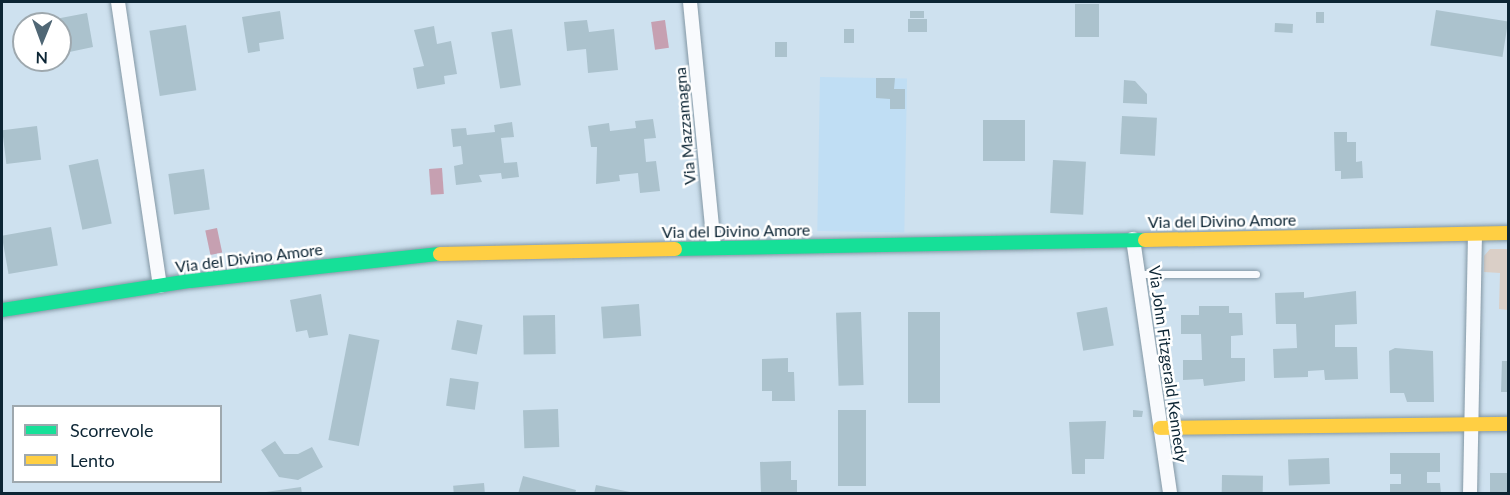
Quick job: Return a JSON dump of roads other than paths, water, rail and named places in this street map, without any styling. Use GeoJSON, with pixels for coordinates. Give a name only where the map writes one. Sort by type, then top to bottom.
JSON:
{"type":"FeatureCollection","features":[{"type":"Feature","properties":{"kind":"main road","name":"Via del Divino Amore"},"geometry":{"type":"LineString","coordinates":[[2,310],[160,286],[417,255],[1509,233]]}},
{"type":"Feature","properties":{"kind":"main road"},"geometry":{"type":"LineString","coordinates":[[1160,428],[1509,424]]}},
{"type":"Feature","properties":{"kind":"street"},"geometry":{"type":"LineString","coordinates":[[118,2],[160,286]]}},
{"type":"Feature","properties":{"kind":"street","name":"Via Mazzamagna"},"geometry":{"type":"LineString","coordinates":[[690,2],[714,248]]}},
{"type":"Feature","properties":{"kind":"street"},"geometry":{"type":"LineString","coordinates":[[1470,494],[1475,234]]}},
{"type":"Feature","properties":{"kind":"street","name":"Via John Fitzgerald Kennedy"},"geometry":{"type":"LineString","coordinates":[[1133,239],[1170,494]]}},
{"type":"Feature","properties":{"kind":"lane"},"geometry":{"type":"LineString","coordinates":[[1138,274],[1256,274]]}}]}
